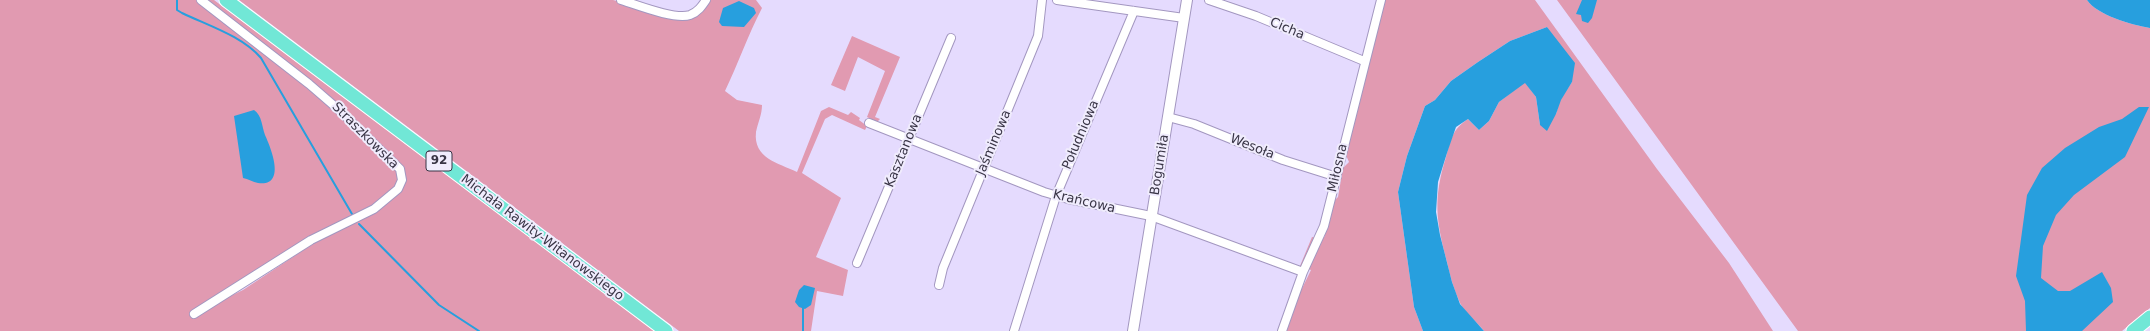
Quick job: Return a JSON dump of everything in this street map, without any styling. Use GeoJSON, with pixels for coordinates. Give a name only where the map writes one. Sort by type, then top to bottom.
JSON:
{"type":"FeatureCollection","features":[{"type":"Feature","properties":{"kind":"main road","name":"Michała Rawity-Witanowskiego"},"geometry":{"type":"LineString","coordinates":[[226,0],[666,331]]}},
{"type":"Feature","properties":{"kind":"main road"},"geometry":{"type":"LineString","coordinates":[[2133,331],[2150,317]]}},
{"type":"Feature","properties":{"kind":"street","name":"Straszkowska"},"geometry":{"type":"LineString","coordinates":[[194,314],[311,240],[374,209],[398,189],[402,180],[400,169],[340,110],[201,0]]}},
{"type":"Feature","properties":{"kind":"street"},"geometry":{"type":"LineString","coordinates":[[626,1],[672,15],[688,16],[697,11],[706,0]]}},
{"type":"Feature","properties":{"kind":"street","name":"Jaśminowa"},"geometry":{"type":"LineString","coordinates":[[939,285],[943,268],[1038,36],[1042,0]]}},
{"type":"Feature","properties":{"kind":"street"},"geometry":{"type":"LineString","coordinates":[[1057,0],[1184,18]]}},
{"type":"Feature","properties":{"kind":"street","name":"Bogumiła"},"geometry":{"type":"LineString","coordinates":[[1133,331],[1187,0]]}},
{"type":"Feature","properties":{"kind":"street","name":"Cicha"},"geometry":{"type":"LineString","coordinates":[[1209,0],[1256,16],[1364,61]]}},
{"type":"Feature","properties":{"kind":"street","name":"Miłosna"},"geometry":{"type":"LineString","coordinates":[[1282,331],[1302,272],[1324,226],[1380,0]]}},
{"type":"Feature","properties":{"kind":"street","name":"Południowa"},"geometry":{"type":"LineString","coordinates":[[1014,331],[1056,196],[1134,11]]}},
{"type":"Feature","properties":{"kind":"street","name":"Kasztanowa"},"geometry":{"type":"LineString","coordinates":[[857,263],[951,38]]}},
{"type":"Feature","properties":{"kind":"street","name":"Wesoła"},"geometry":{"type":"LineString","coordinates":[[1168,117],[1194,124],[1283,160],[1337,177]]}},
{"type":"Feature","properties":{"kind":"street","name":"Krańcowa"},"geometry":{"type":"LineString","coordinates":[[869,123],[1056,196],[1151,216],[1302,272]]}},
{"type":"Feature","properties":{"kind":"shaded area"},"geometry":{"type":"Polygon","coordinates":[[[0,0],[198,0],[276,61],[341,116],[399,173],[396,186],[352,221],[321,240],[374,209],[405,178],[362,129],[204,0],[214,0],[654,331],[0,331],[0,0]],[[304,250],[208,307],[243,290],[304,250]]]}},
{"type":"Feature","properties":{"kind":"shaded area"},"geometry":{"type":"Polygon","coordinates":[[[239,0],[613,0],[678,18],[709,0],[756,0],[762,8],[725,91],[737,100],[762,105],[756,132],[756,141],[758,148],[763,154],[775,162],[797,172],[821,111],[829,107],[848,115],[851,112],[860,118],[859,120],[867,126],[865,130],[832,115],[825,119],[802,173],[841,198],[816,257],[848,270],[843,296],[817,291],[811,331],[679,331],[239,0]]]}},
{"type":"Feature","properties":{"kind":"shaded area"},"geometry":{"type":"Polygon","coordinates":[[[1385,0],[1535,0],[1657,169],[1729,263],[1773,331],[1484,331],[1462,307],[1451,278],[1438,221],[1439,185],[1449,145],[1455,131],[1463,123],[1468,119],[1479,130],[1489,121],[1499,102],[1525,82],[1536,97],[1540,125],[1556,114],[1560,100],[1572,82],[1547,27],[1510,41],[1451,81],[1435,100],[1425,106],[1407,156],[1398,192],[1414,307],[1423,331],[1286,331],[1295,303],[1311,270],[1300,266],[1312,237],[1322,239],[1325,236],[1324,234],[1334,201],[1338,197],[1343,168],[1349,162],[1345,153],[1385,0]]]}},
{"type":"Feature","properties":{"kind":"shaded area"},"geometry":{"type":"Polygon","coordinates":[[[1557,0],[2087,0],[2107,15],[2125,22],[2150,28],[2150,308],[2122,331],[1798,331],[1557,0]]]}},
{"type":"Feature","properties":{"kind":"shaded area"},"geometry":{"type":"Polygon","coordinates":[[[852,36],[900,57],[875,117],[880,119],[877,122],[867,117],[885,71],[858,57],[845,91],[831,85],[852,36]]]}},
{"type":"Feature","properties":{"kind":"water"},"geometry":{"type":"Polygon","coordinates":[[[1582,0],[1597,0],[1592,18],[1588,23],[1582,21],[1581,15],[1576,14],[1582,0]]]}},
{"type":"Feature","properties":{"kind":"water"},"geometry":{"type":"Polygon","coordinates":[[[2087,0],[2150,0],[2150,28],[2125,22],[2107,15],[2087,0]]]}},
{"type":"Feature","properties":{"kind":"water"},"geometry":{"type":"Polygon","coordinates":[[[739,1],[754,8],[756,13],[744,27],[722,26],[719,22],[723,8],[739,1]]]}},
{"type":"Feature","properties":{"kind":"water"},"geometry":{"type":"Polygon","coordinates":[[[1547,27],[1575,63],[1572,82],[1561,100],[1556,114],[1547,131],[1540,125],[1536,97],[1525,83],[1499,102],[1489,121],[1479,130],[1468,119],[1456,127],[1438,182],[1436,212],[1440,235],[1452,282],[1460,304],[1484,331],[1423,331],[1414,307],[1398,192],[1407,156],[1425,106],[1435,100],[1451,81],[1510,41],[1547,27]]]}},
{"type":"Feature","properties":{"kind":"water"},"geometry":{"type":"Polygon","coordinates":[[[2139,107],[2149,107],[2125,157],[2074,195],[2056,215],[2043,246],[2041,278],[2058,291],[2070,291],[2102,272],[2111,288],[2113,302],[2082,331],[2026,331],[2025,301],[2016,276],[2027,195],[2042,168],[2065,148],[2099,127],[2122,119],[2139,107]]]}},
{"type":"Feature","properties":{"kind":"water"},"geometry":{"type":"Polygon","coordinates":[[[254,110],[259,115],[275,165],[275,173],[272,179],[267,183],[258,183],[243,178],[234,116],[254,110]]]}},
{"type":"Feature","properties":{"kind":"water"},"geometry":{"type":"Polygon","coordinates":[[[804,285],[815,288],[811,305],[805,309],[799,307],[795,302],[799,290],[804,285]]]}},
{"type":"Feature","properties":{"kind":"waterway"},"geometry":{"type":"LineString","coordinates":[[177,0],[177,10],[235,38],[253,50],[261,58],[352,214]]}},
{"type":"Feature","properties":{"kind":"waterway"},"geometry":{"type":"LineString","coordinates":[[359,224],[439,305],[479,331]]}},
{"type":"Feature","properties":{"kind":"waterway"},"geometry":{"type":"LineString","coordinates":[[803,308],[803,331]]}}]}
